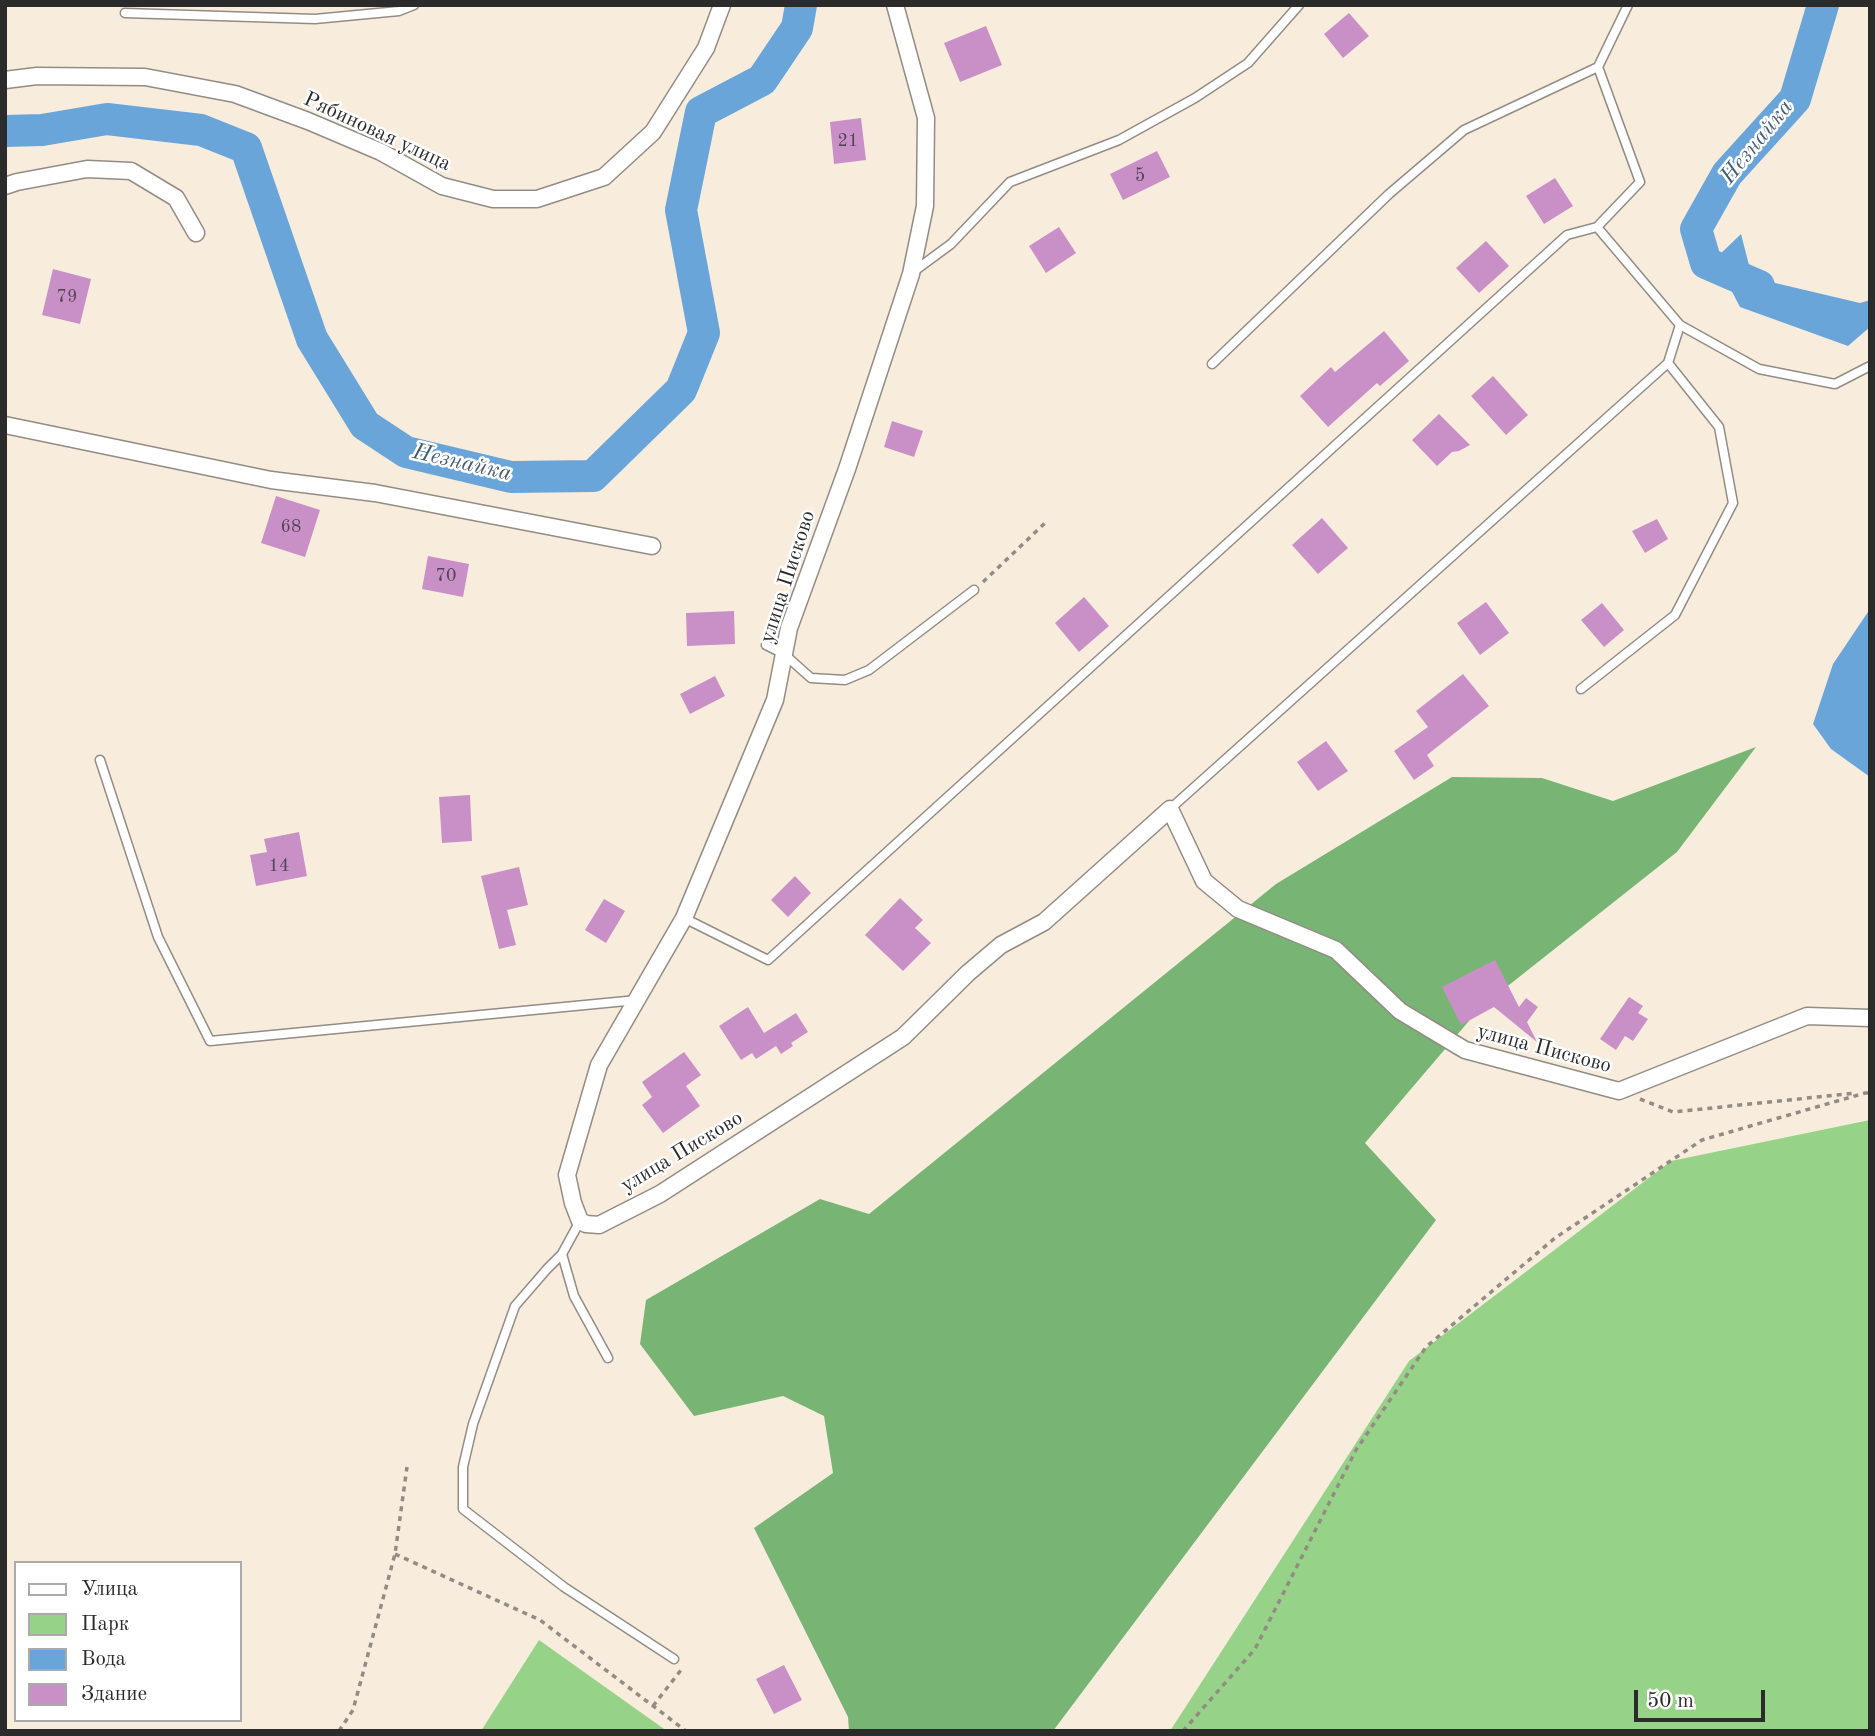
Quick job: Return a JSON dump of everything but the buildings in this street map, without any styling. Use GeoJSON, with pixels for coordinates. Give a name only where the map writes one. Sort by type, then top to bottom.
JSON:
{"type":"FeatureCollection","features":[{"type":"Feature","properties":{"kind":"street","name":"Рябиновая улица"},"geometry":{"type":"LineString","coordinates":[[5,80],[37,75],[145,77],[235,94],[381,152],[442,186],[493,199],[537,199],[604,177],[653,132],[706,48],[722,5]]}},
{"type":"Feature","properties":{"kind":"street","name":"улица Писково"},"geometry":{"type":"LineString","coordinates":[[895,5],[926,118],[925,206],[911,274],[851,457],[789,628],[775,700],[684,918],[599,1065],[567,1175],[580,1221],[599,1224],[660,1194],[903,1037],[968,973],[1001,945],[1044,922],[1170,809],[1204,881],[1238,909],[1336,950],[1400,1011],[1465,1050],[1619,1091],[1807,1016],[1870,1018]]}},
{"type":"Feature","properties":{"kind":"street"},"geometry":{"type":"LineString","coordinates":[[5,186],[87,169],[131,171],[176,198],[196,233]]}},
{"type":"Feature","properties":{"kind":"street"},"geometry":{"type":"LineString","coordinates":[[5,425],[271,480],[375,493],[652,546]]}},
{"type":"Feature","properties":{"kind":"lane"},"geometry":{"type":"LineString","coordinates":[[125,13],[315,19],[399,11],[414,5]]}},
{"type":"Feature","properties":{"kind":"lane"},"geometry":{"type":"LineString","coordinates":[[911,274],[951,244],[1010,182],[1119,140],[1195,98],[1248,63],[1299,5]]}},
{"type":"Feature","properties":{"kind":"lane"},"geometry":{"type":"LineString","coordinates":[[1212,364],[1388,194],[1464,130],[1598,67],[1628,5]]}},
{"type":"Feature","properties":{"kind":"lane"},"geometry":{"type":"LineString","coordinates":[[684,918],[768,960],[1567,235],[1597,227],[1640,182],[1598,67]]}},
{"type":"Feature","properties":{"kind":"lane"},"geometry":{"type":"LineString","coordinates":[[1597,227],[1680,325],[1759,369],[1835,384],[1870,366]]}},
{"type":"Feature","properties":{"kind":"lane"},"geometry":{"type":"LineString","coordinates":[[1170,809],[1668,363],[1680,325]]}},
{"type":"Feature","properties":{"kind":"lane"},"geometry":{"type":"LineString","coordinates":[[1581,689],[1675,615],[1733,503],[1719,427],[1668,363]]}},
{"type":"Feature","properties":{"kind":"lane"},"geometry":{"type":"LineString","coordinates":[[766,645],[784,654],[811,678],[845,680],[869,670],[974,590]]}},
{"type":"Feature","properties":{"kind":"lane"},"geometry":{"type":"LineString","coordinates":[[100,760],[158,937],[210,1041],[638,1000]]}},
{"type":"Feature","properties":{"kind":"lane"},"geometry":{"type":"LineString","coordinates":[[580,1221],[562,1254],[516,1306],[473,1424],[463,1467],[463,1509],[564,1587],[674,1659]]}},
{"type":"Feature","properties":{"kind":"lane"},"geometry":{"type":"LineString","coordinates":[[562,1254],[574,1296],[608,1358]]}},
{"type":"Feature","properties":{"kind":"path"},"geometry":{"type":"LineString","coordinates":[[974,590],[1045,523]]}},
{"type":"Feature","properties":{"kind":"path"},"geometry":{"type":"LineString","coordinates":[[1619,1091],[1673,1112],[1868,1093]]}},
{"type":"Feature","properties":{"kind":"path"},"geometry":{"type":"LineString","coordinates":[[1183,1731],[1255,1649],[1356,1450],[1426,1347],[1555,1238],[1702,1140],[1868,1093]]}},
{"type":"Feature","properties":{"kind":"path"},"geometry":{"type":"LineString","coordinates":[[339,1731],[353,1710],[395,1554],[407,1467]]}},
{"type":"Feature","properties":{"kind":"path"},"geometry":{"type":"LineString","coordinates":[[395,1554],[540,1620],[686,1731]]}},
{"type":"Feature","properties":{"kind":"path"},"geometry":{"type":"LineString","coordinates":[[653,1706],[681,1670],[674,1659]]}},
{"type":"Feature","properties":{"kind":"green space"},"geometry":{"type":"Polygon","coordinates":[[[1756,747],[1677,852],[1480,1008],[1365,1143],[1436,1220],[1053,1731],[849,1731],[848,1717],[754,1528],[833,1473],[824,1416],[783,1396],[694,1416],[640,1344],[646,1300],[820,1199],[869,1214],[1276,884],[1452,777],[1542,778],[1613,801],[1756,747]]]}},
{"type":"Feature","properties":{"kind":"green space"},"geometry":{"type":"Polygon","coordinates":[[[1870,1120],[1870,1731],[1170,1731],[1409,1361],[1671,1161],[1870,1120]]]}},
{"type":"Feature","properties":{"kind":"green space"},"geometry":{"type":"Polygon","coordinates":[[[539,1640],[667,1731],[481,1731],[539,1640]]]}},
{"type":"Feature","properties":{"kind":"water"},"geometry":{"type":"Polygon","coordinates":[[[1741,234],[1750,269],[1771,282],[1860,303],[1870,300],[1870,327],[1848,346],[1740,307],[1715,259],[1741,234]]]}},
{"type":"Feature","properties":{"kind":"water"},"geometry":{"type":"Polygon","coordinates":[[[1870,609],[1870,777],[1831,749],[1813,724],[1833,664],[1870,609]]]}},
{"type":"Feature","properties":{"kind":"waterway","name":"Незнайка"},"geometry":{"type":"LineString","coordinates":[[5,131],[42,130],[107,119],[201,130],[246,148],[312,339],[365,425],[406,452],[511,477],[593,476],[681,390],[704,333],[681,210],[701,112],[762,80],[797,28],[801,5]]}},
{"type":"Feature","properties":{"kind":"waterway","name":"Незнайка"},"geometry":{"type":"LineString","coordinates":[[1759,286],[1706,263],[1696,229],[1727,174],[1795,99],[1823,5]]}}]}
